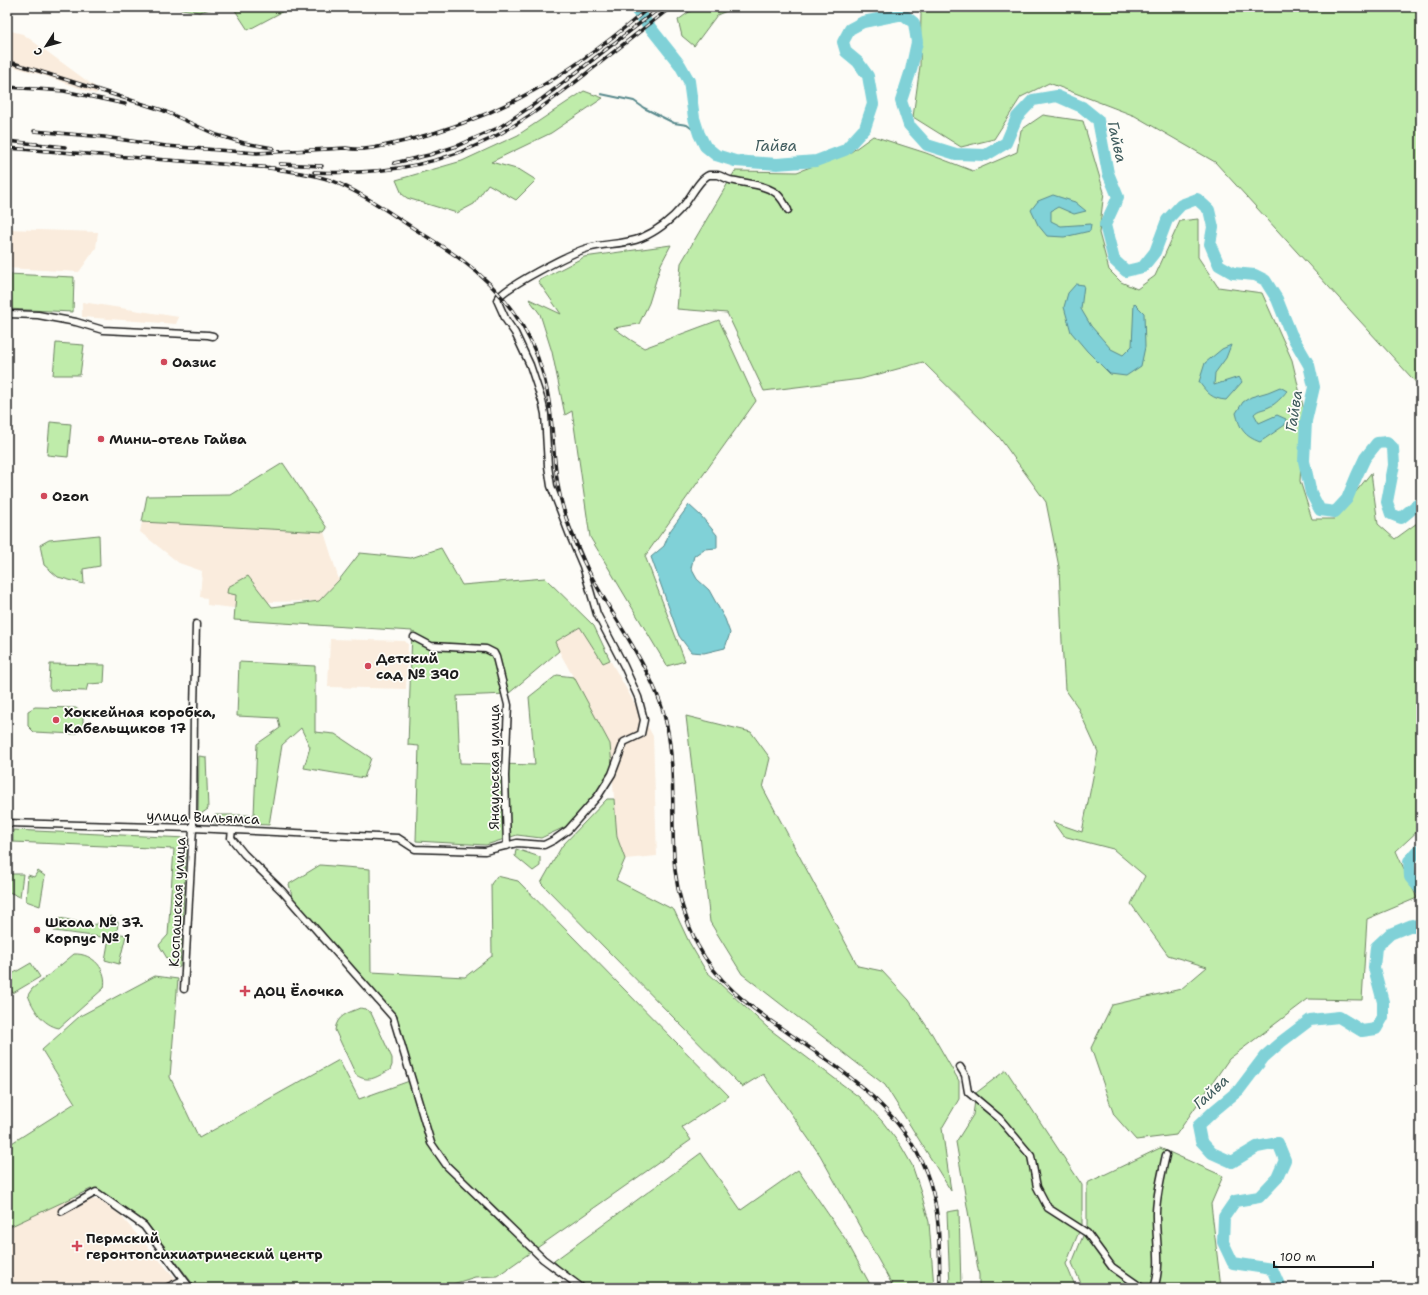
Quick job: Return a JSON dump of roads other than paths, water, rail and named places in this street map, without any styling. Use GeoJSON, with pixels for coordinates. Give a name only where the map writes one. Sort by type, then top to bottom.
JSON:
{"type":"FeatureCollection","features":[{"type":"Feature","properties":{"kind":"street"},"geometry":{"type":"LineString","coordinates":[[507,846],[517,843],[544,845],[568,830],[598,796],[612,774],[624,742],[641,734],[644,720],[638,696],[597,614],[583,566],[552,486],[548,466],[545,414],[542,401],[530,365],[515,333],[497,304],[498,297],[535,272],[579,251],[603,245],[640,239],[651,233],[670,220],[685,205],[702,180],[709,176],[718,175],[728,179],[766,188],[776,193],[784,201],[788,210]]}},
{"type":"Feature","properties":{"kind":"street"},"geometry":{"type":"LineString","coordinates":[[7,314],[38,315],[76,322],[103,330],[208,334],[213,336]]}},
{"type":"Feature","properties":{"kind":"street","name":"Коспашская улица"},"geometry":{"type":"LineString","coordinates":[[184,989],[193,828],[196,624]]}},
{"type":"Feature","properties":{"kind":"street","name":"Янаульская улица"},"geometry":{"type":"LineString","coordinates":[[414,637],[431,646],[486,649],[494,653],[496,657],[508,705],[505,776],[507,846]]}},
{"type":"Feature","properties":{"kind":"street","name":"улица Вильямса"},"geometry":{"type":"LineString","coordinates":[[7,823],[193,828],[398,838],[415,849],[485,851],[507,846]]}},
{"type":"Feature","properties":{"kind":"street"},"geometry":{"type":"LineString","coordinates":[[232,830],[231,838],[244,854],[282,891],[393,1017],[431,1143],[447,1166],[543,1259],[582,1288]]}},
{"type":"Feature","properties":{"kind":"street"},"geometry":{"type":"LineString","coordinates":[[960,1067],[965,1076],[968,1092],[999,1118],[1031,1156],[1037,1187],[1048,1208],[1087,1233],[1112,1267],[1142,1288]]}},
{"type":"Feature","properties":{"kind":"street"},"geometry":{"type":"LineString","coordinates":[[1154,1288],[1157,1279],[1158,1258],[1156,1217],[1166,1155]]}},
{"type":"Feature","properties":{"kind":"street"},"geometry":{"type":"LineString","coordinates":[[62,1211],[96,1192],[144,1226],[190,1288]]}},
{"type":"Feature","properties":{"kind":"street"},"geometry":{"type":"LineString","coordinates":[[166,1288],[183,1280]]}},
{"type":"Feature","properties":{"kind":"water"},"geometry":{"type":"Polygon","coordinates":[[[1053,195],[1075,202],[1086,211],[1074,214],[1058,207],[1051,211],[1051,221],[1061,226],[1091,224],[1090,231],[1064,237],[1047,236],[1038,225],[1031,210],[1038,201],[1053,195]]]}},
{"type":"Feature","properties":{"kind":"water"},"geometry":{"type":"Polygon","coordinates":[[[1076,284],[1084,285],[1081,309],[1091,326],[1111,349],[1123,355],[1132,346],[1134,303],[1144,313],[1145,347],[1141,366],[1126,376],[1110,374],[1087,351],[1071,332],[1064,307],[1068,293],[1076,284]]]}},
{"type":"Feature","properties":{"kind":"water"},"geometry":{"type":"Polygon","coordinates":[[[1231,345],[1226,358],[1215,373],[1214,385],[1239,377],[1242,382],[1226,400],[1210,395],[1199,382],[1205,363],[1222,349],[1231,345]]]}},
{"type":"Feature","properties":{"kind":"water"},"geometry":{"type":"Polygon","coordinates":[[[1280,387],[1287,391],[1281,398],[1272,406],[1259,410],[1254,414],[1259,423],[1277,415],[1286,419],[1285,425],[1260,442],[1250,437],[1241,428],[1236,413],[1243,402],[1251,397],[1280,387]]]}},
{"type":"Feature","properties":{"kind":"water"},"geometry":{"type":"Polygon","coordinates":[[[689,505],[701,516],[717,535],[717,548],[704,549],[694,556],[691,568],[697,579],[709,590],[725,619],[730,633],[725,648],[704,653],[691,652],[679,636],[651,557],[664,546],[670,531],[689,505]]]}},
{"type":"Feature","properties":{"kind":"water"},"geometry":{"type":"Polygon","coordinates":[[[1421,689],[1421,721],[1417,707],[1421,689]]]}},
{"type":"Feature","properties":{"kind":"waterway","name":"Гайва"},"geometry":{"type":"LineString","coordinates":[[634,7],[680,65],[689,81],[694,118],[705,146],[716,155],[735,161],[777,164],[816,161],[845,150],[865,128],[873,104],[868,76],[858,62],[846,52],[843,42],[850,29],[863,22],[903,14],[914,23],[917,42],[911,70],[901,101],[909,125],[927,145],[956,154],[986,155],[1006,143],[1017,117],[1033,100],[1057,96],[1082,107],[1098,120],[1108,173],[1118,197],[1105,225],[1114,260],[1126,271],[1143,267],[1155,252],[1167,220],[1181,205],[1197,199],[1209,210],[1213,227],[1210,244],[1219,265],[1233,273],[1255,275],[1265,280],[1277,299],[1291,334],[1309,365],[1314,387],[1306,421],[1304,461],[1311,493],[1320,510],[1335,512],[1347,499],[1365,458],[1377,443],[1387,442],[1393,448],[1394,465],[1387,502],[1391,514],[1401,518],[1417,505],[1421,505]]}},
{"type":"Feature","properties":{"kind":"waterway"},"geometry":{"type":"LineString","coordinates":[[601,94],[634,101],[644,108],[674,123],[687,125],[699,134]]}},
{"type":"Feature","properties":{"kind":"waterway","name":"Гайва"},"geometry":{"type":"LineString","coordinates":[[1421,849],[1409,861],[1410,877],[1421,890]]}},
{"type":"Feature","properties":{"kind":"waterway","name":"Гайва"},"geometry":{"type":"LineString","coordinates":[[1278,1288],[1279,1285],[1272,1269],[1233,1263],[1223,1242],[1224,1217],[1235,1201],[1259,1197],[1277,1178],[1285,1160],[1278,1143],[1257,1147],[1232,1162],[1212,1153],[1201,1141],[1198,1126],[1239,1090],[1264,1057],[1310,1020],[1339,1017],[1362,1031],[1376,1029],[1383,1017],[1383,1002],[1374,968],[1376,947],[1390,934],[1412,925],[1421,927]]}},
{"type":"Feature","properties":{"kind":"railway"},"geometry":{"type":"LineString","coordinates":[[34,131],[104,137],[166,146],[257,153],[346,148],[368,149],[383,146],[405,141],[467,122],[526,95],[563,73],[586,57],[650,7]]}},
{"type":"Feature","properties":{"kind":"railway"},"geometry":{"type":"LineString","coordinates":[[394,163],[429,155],[457,146],[500,127],[542,99],[661,7]]}},
{"type":"Feature","properties":{"kind":"railway"},"geometry":{"type":"LineString","coordinates":[[314,172],[360,172],[404,167],[426,163],[469,149],[525,119],[578,80],[671,7]]}},
{"type":"Feature","properties":{"kind":"railway"},"geometry":{"type":"LineString","coordinates":[[7,61],[162,110],[217,135],[244,143],[273,148]]}},
{"type":"Feature","properties":{"kind":"railway"},"geometry":{"type":"LineString","coordinates":[[7,87],[64,91],[125,104]]}},
{"type":"Feature","properties":{"kind":"railway"},"geometry":{"type":"LineString","coordinates":[[7,141],[65,147]]}},
{"type":"Feature","properties":{"kind":"railway"},"geometry":{"type":"LineString","coordinates":[[7,148],[274,168]]}},
{"type":"Feature","properties":{"kind":"railway"},"geometry":{"type":"LineString","coordinates":[[280,164],[322,166]]}},
{"type":"Feature","properties":{"kind":"railway"},"geometry":{"type":"LineString","coordinates":[[268,168],[299,172],[330,180],[351,189],[371,201],[450,252],[477,272],[501,297],[522,326],[531,341],[543,374],[551,413],[558,487],[571,532],[580,554],[594,581],[647,673],[656,692],[666,722],[671,759],[676,880],[680,899],[693,935],[697,944],[714,970],[734,992],[757,1011],[848,1076],[888,1113],[905,1134],[919,1157],[934,1196],[939,1235],[940,1288]]}},
{"type":"Feature","properties":{"kind":"place","name":"Оазис"},"geometry":{"type":"Point","coordinates":[164,362]}},
{"type":"Feature","properties":{"kind":"place","name":"Мини-отель Гайва"},"geometry":{"type":"Point","coordinates":[101,439]}},
{"type":"Feature","properties":{"kind":"place","name":"Ozon"},"geometry":{"type":"Point","coordinates":[44,496]}},
{"type":"Feature","properties":{"kind":"place","name":"Детский сад № 390"},"geometry":{"type":"Point","coordinates":[368,666]}},
{"type":"Feature","properties":{"kind":"place","name":"Хоккейная коробка, Кабельщиков 17"},"geometry":{"type":"Point","coordinates":[56,720]}},
{"type":"Feature","properties":{"kind":"place","name":"Школа № 37. Корпус № 1"},"geometry":{"type":"Point","coordinates":[37,930]}},
{"type":"Feature","properties":{"kind":"place","name":"ДОЦ Ёлочка"},"geometry":{"type":"Point","coordinates":[245,991]}},
{"type":"Feature","properties":{"kind":"place","name":"Пермский геронтопсихиатрический центр"},"geometry":{"type":"Point","coordinates":[77,1246]}}]}
